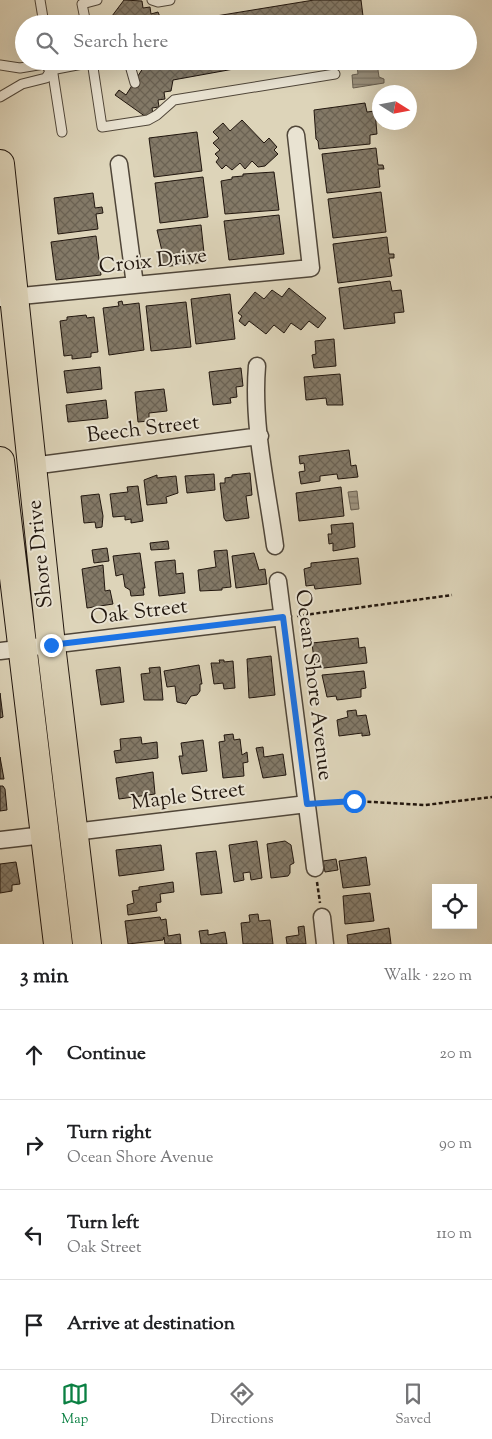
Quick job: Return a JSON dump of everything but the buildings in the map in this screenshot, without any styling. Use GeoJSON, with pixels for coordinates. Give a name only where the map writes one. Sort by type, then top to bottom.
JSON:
{"type":"FeatureCollection","features":[{"type":"Feature","properties":{"kind":"highway","name":"Shore Drive"},"geometry":{"type":"LineString","coordinates":[[0,164],[7,297],[32,466],[51,645],[87,944]]}},
{"type":"Feature","properties":{"kind":"highway","name":"Shore Drive"},"geometry":{"type":"LineString","coordinates":[[0,461],[11,649],[44,835],[58,944]]}},
{"type":"Feature","properties":{"kind":"street","name":"Croix Drive"},"geometry":{"type":"LineString","coordinates":[[7,297],[311,268],[296,135]]}},
{"type":"Feature","properties":{"kind":"street"},"geometry":{"type":"LineString","coordinates":[[119,164],[135,285]]}},
{"type":"Feature","properties":{"kind":"street"},"geometry":{"type":"LineString","coordinates":[[257,366],[257,402],[260,436],[275,546]]}},
{"type":"Feature","properties":{"kind":"street","name":"Beech Street"},"geometry":{"type":"LineString","coordinates":[[32,466],[260,436]]}},
{"type":"Feature","properties":{"kind":"street","name":"Ocean Shore Avenue"},"geometry":{"type":"LineString","coordinates":[[278,581],[315,868]]}},
{"type":"Feature","properties":{"kind":"street","name":"Oak Street"},"geometry":{"type":"LineString","coordinates":[[11,649],[283,617]]}},
{"type":"Feature","properties":{"kind":"street","name":"Maple Street"},"geometry":{"type":"LineString","coordinates":[[74,832],[307,804]]}},
{"type":"Feature","properties":{"kind":"street"},"geometry":{"type":"LineString","coordinates":[[0,840],[44,835]]}},
{"type":"Feature","properties":{"kind":"street"},"geometry":{"type":"LineString","coordinates":[[322,917],[325,944]]}},
{"type":"Feature","properties":{"kind":"lane"},"geometry":{"type":"LineString","coordinates":[[40,0],[42,15]]}},
{"type":"Feature","properties":{"kind":"lane"},"geometry":{"type":"LineString","coordinates":[[84,15],[82,4],[97,0]]}},
{"type":"Feature","properties":{"kind":"lane"},"geometry":{"type":"LineString","coordinates":[[152,0],[158,2],[170,0]]}},
{"type":"Feature","properties":{"kind":"lane"},"geometry":{"type":"LineString","coordinates":[[0,65],[15,67]]}},
{"type":"Feature","properties":{"kind":"lane"},"geometry":{"type":"LineString","coordinates":[[0,97],[22,84],[46,78],[50,70]]}},
{"type":"Feature","properties":{"kind":"lane"},"geometry":{"type":"LineString","coordinates":[[52,70],[62,132]]}},
{"type":"Feature","properties":{"kind":"lane"},"geometry":{"type":"LineString","coordinates":[[95,70],[102,127],[148,120],[174,100],[335,74]]}},
{"type":"Feature","properties":{"kind":"lane"},"geometry":{"type":"LineString","coordinates":[[131,70],[135,83]]}},
{"type":"Feature","properties":{"kind":"path"},"geometry":{"type":"LineString","coordinates":[[283,617],[452,595]]}},
{"type":"Feature","properties":{"kind":"path"},"geometry":{"type":"LineString","coordinates":[[307,804],[354,801],[425,805],[492,797]]}},
{"type":"Feature","properties":{"kind":"path"},"geometry":{"type":"LineString","coordinates":[[315,868],[322,917]]}},
{"type":"Feature","properties":{"kind":"shaded area"},"geometry":{"type":"Polygon","coordinates":[[[358,70],[378,70],[379,77],[384,79],[384,83],[353,88],[352,75],[358,74],[358,70]]]}},
{"type":"Feature","properties":{"kind":"shaded area"},"geometry":{"type":"Polygon","coordinates":[[[357,491],[359,509],[351,510],[348,492],[357,491]]]}},
{"type":"Feature","properties":{"kind":"route"},"geometry":{"type":"LineString","coordinates":[[51,645],[283,617],[307,804],[354,801]]}}]}
